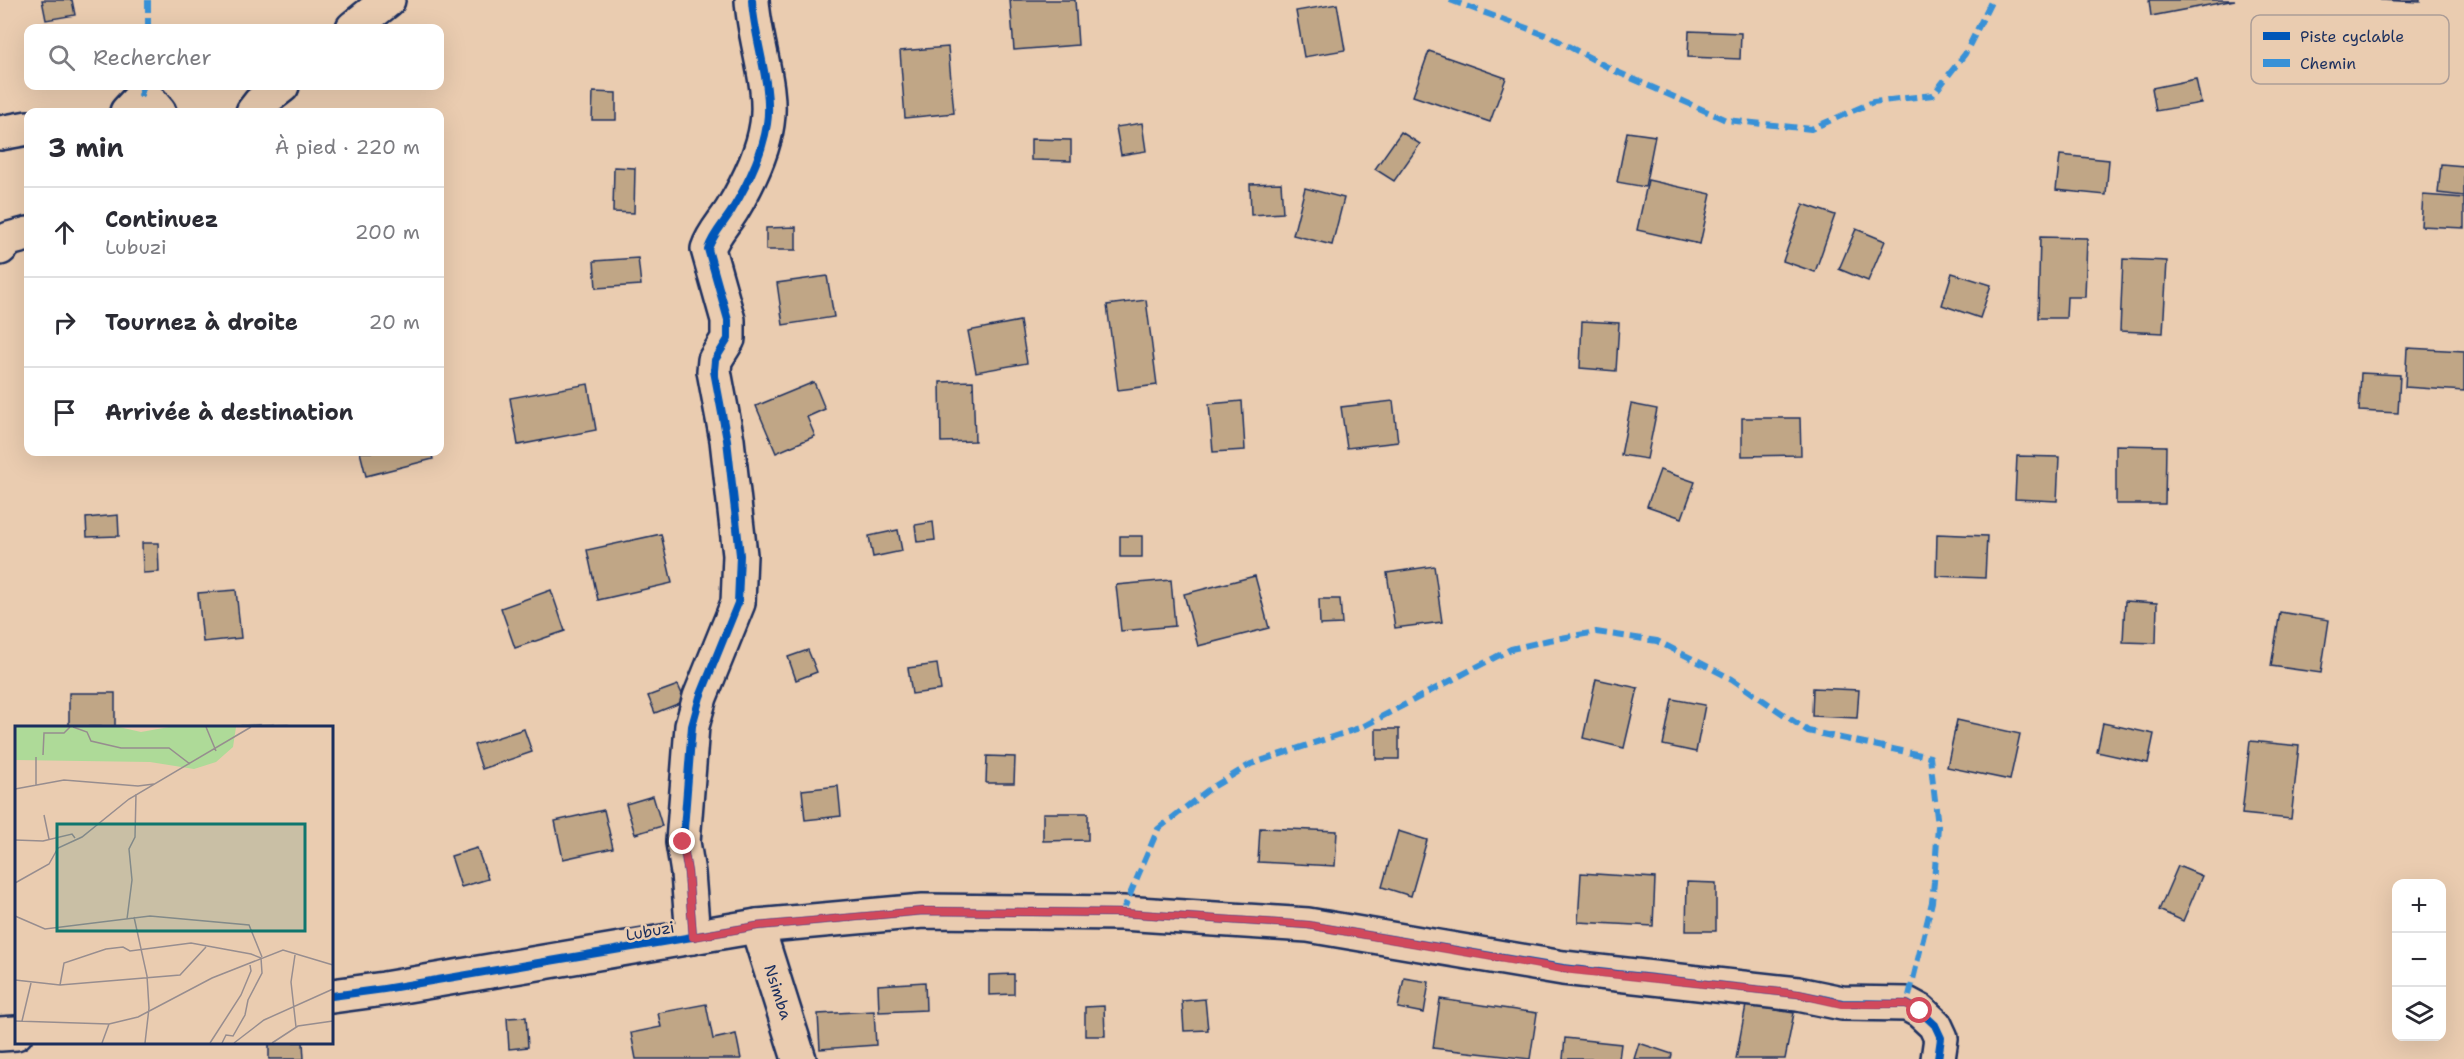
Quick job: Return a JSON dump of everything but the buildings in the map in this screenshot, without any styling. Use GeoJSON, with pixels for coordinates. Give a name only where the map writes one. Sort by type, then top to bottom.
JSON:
{"type":"FeatureCollection","features":[{"type":"Feature","properties":{"kind":"street"},"geometry":{"type":"LineString","coordinates":[[358,24],[388,0]]}},
{"type":"Feature","properties":{"kind":"street"},"geometry":{"type":"LineString","coordinates":[[693,937],[683,842],[692,726],[700,697],[738,603],[739,586],[737,520],[714,371],[715,360],[728,339],[728,320],[708,249],[732,209],[760,150],[767,125],[768,102],[754,28],[752,0]]}},
{"type":"Feature","properties":{"kind":"street"},"geometry":{"type":"LineString","coordinates":[[256,108],[277,90]]}},
{"type":"Feature","properties":{"kind":"street"},"geometry":{"type":"LineString","coordinates":[[131,108],[141,97],[148,99],[156,108]]}},
{"type":"Feature","properties":{"kind":"street"},"geometry":{"type":"LineString","coordinates":[[0,133],[24,129]]}},
{"type":"Feature","properties":{"kind":"street"},"geometry":{"type":"LineString","coordinates":[[0,248],[9,239],[24,235]]}},
{"type":"Feature","properties":{"kind":"street","name":"Lubuzi"},"geometry":{"type":"LineString","coordinates":[[333,996],[757,926],[923,911],[1122,913],[1308,925],[1563,969],[1798,994],[1842,1004],[1906,1004],[1920,1011],[1935,1025],[1941,1038],[1938,1059]]}},
{"type":"Feature","properties":{"kind":"street","name":"Nsimba"},"geometry":{"type":"LineString","coordinates":[[757,926],[799,1059]]}},
{"type":"Feature","properties":{"kind":"street"},"geometry":{"type":"LineString","coordinates":[[0,1034],[15,1033]]}},
{"type":"Feature","properties":{"kind":"marked path"},"geometry":{"type":"LineString","coordinates":[[148,0],[148,24]]}},
{"type":"Feature","properties":{"kind":"marked path"},"geometry":{"type":"LineString","coordinates":[[1450,0],[1551,37],[1613,70],[1726,120],[1811,129],[1873,102],[1933,95],[1965,54],[1992,0]]}},
{"type":"Feature","properties":{"kind":"marked path"},"geometry":{"type":"LineString","coordinates":[[141,97],[142,90]]}},
{"type":"Feature","properties":{"kind":"marked path"},"geometry":{"type":"LineString","coordinates":[[1122,913],[1158,829],[1208,790],[1251,764],[1362,727],[1511,649],[1596,632],[1657,641],[1732,679],[1808,731],[1930,757],[1938,826],[1934,882],[1932,902],[1907,1004]]}},
{"type":"Feature","properties":{"kind":"cycle path"},"geometry":{"type":"LineString","coordinates":[[693,937],[683,842],[692,726],[700,697],[738,603],[740,555],[727,440],[714,371],[715,360],[728,339],[728,320],[708,249],[749,179],[762,146],[767,124],[767,94],[752,0]]}},
{"type":"Feature","properties":{"kind":"cycle path"},"geometry":{"type":"LineString","coordinates":[[333,996],[757,926],[923,911],[1122,913],[1308,925],[1563,968],[1798,994],[1842,1003],[1907,1004],[1920,1011],[1935,1025],[1941,1038],[1938,1059]]}},
{"type":"Feature","properties":{"kind":"route"},"geometry":{"type":"LineString","coordinates":[[683,842],[693,937],[757,926],[923,911],[1122,913],[1308,925],[1563,969],[1798,994],[1842,1004],[1906,1004],[1920,1011]]}}]}
